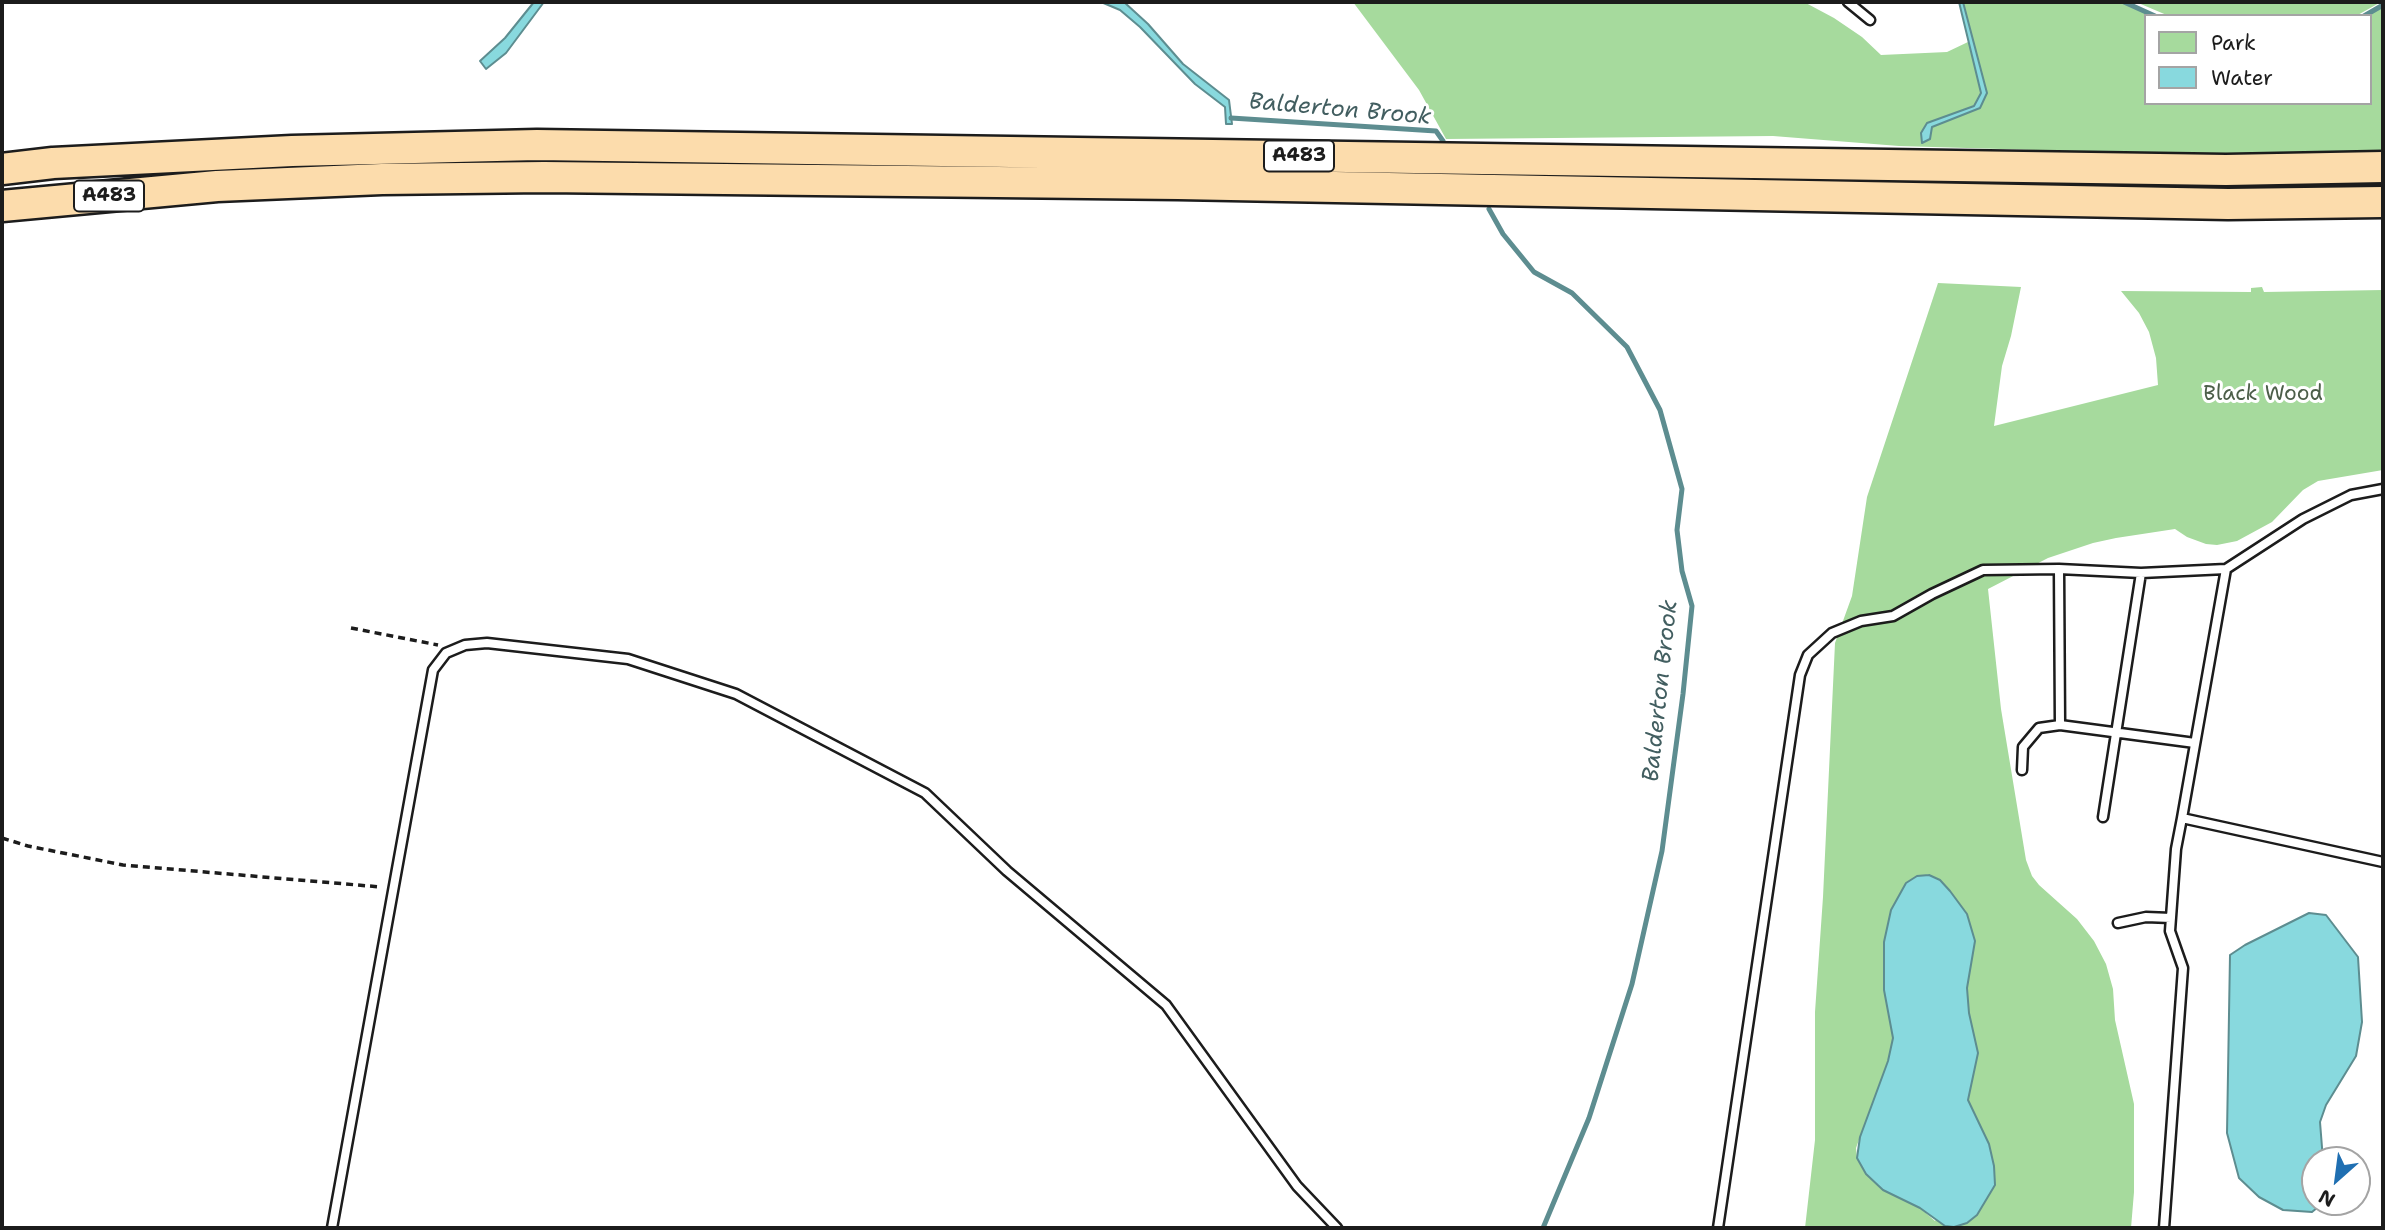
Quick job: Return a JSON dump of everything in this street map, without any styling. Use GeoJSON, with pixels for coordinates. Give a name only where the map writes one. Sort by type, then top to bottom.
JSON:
{"type":"FeatureCollection","features":[{"type":"Feature","properties":{"kind":"highway","name":"A483"},"geometry":{"type":"LineString","coordinates":[[2,169],[53,163],[279,152],[537,145],[2226,170],[2383,167]]}},
{"type":"Feature","properties":{"kind":"highway","name":"A483"},"geometry":{"type":"LineString","coordinates":[[2,206],[217,186],[382,179],[544,177],[1178,184],[2214,204],[2383,202]]}},
{"type":"Feature","properties":{"kind":"lane"},"geometry":{"type":"LineString","coordinates":[[1848,2],[1870,20]]}},
{"type":"Feature","properties":{"kind":"lane"},"geometry":{"type":"LineString","coordinates":[[1718,1228],[1800,675],[1808,655],[1832,633],[1861,621],[1893,617],[1931,594],[1983,570],[2059,569],[2141,573],[2226,569],[2303,519],[2351,495],[2383,489]]}},
{"type":"Feature","properties":{"kind":"lane"},"geometry":{"type":"LineString","coordinates":[[2059,569],[2060,725]]}},
{"type":"Feature","properties":{"kind":"lane"},"geometry":{"type":"LineString","coordinates":[[2164,1228],[2183,968],[2170,931],[2176,849],[2226,569]]}},
{"type":"Feature","properties":{"kind":"lane"},"geometry":{"type":"LineString","coordinates":[[2103,817],[2141,573]]}},
{"type":"Feature","properties":{"kind":"lane"},"geometry":{"type":"LineString","coordinates":[[332,1228],[433,670],[446,653],[465,645],[487,643],[628,659],[736,694],[925,793],[1007,872],[1166,1005],[1297,1186],[1337,1228]]}},
{"type":"Feature","properties":{"kind":"lane"},"geometry":{"type":"LineString","coordinates":[[2022,770],[2023,747],[2039,728],[2060,725],[2195,743]]}},
{"type":"Feature","properties":{"kind":"lane"},"geometry":{"type":"LineString","coordinates":[[2182,818],[2383,862]]}},
{"type":"Feature","properties":{"kind":"lane"},"geometry":{"type":"LineString","coordinates":[[2118,923],[2146,917],[2171,918]]}},
{"type":"Feature","properties":{"kind":"path"},"geometry":{"type":"LineString","coordinates":[[351,628],[457,648]]}},
{"type":"Feature","properties":{"kind":"path"},"geometry":{"type":"LineString","coordinates":[[2,838],[28,846],[124,865],[394,888]]}},
{"type":"Feature","properties":{"kind":"green space"},"geometry":{"type":"Polygon","coordinates":[[[1353,2],[1804,2],[1862,37],[1881,55],[1947,52],[1968,42],[1971,46],[1961,2],[2124,2],[2151,14],[2144,14],[2144,105],[2371,105],[2371,14],[2367,14],[2383,5],[2383,150],[2238,156],[1899,146],[1773,136],[1446,139],[1419,90],[1353,2]]]}},
{"type":"Feature","properties":{"kind":"green space"},"geometry":{"type":"Polygon","coordinates":[[[2136,2],[2381,2],[2360,14],[2164,14],[2136,2]]]}},
{"type":"Feature","properties":{"kind":"green space","name":"Black Wood"},"geometry":{"type":"Polygon","coordinates":[[[1938,283],[2021,287],[2002,366],[1994,426],[2158,385],[2156,358],[2149,332],[2139,313],[2121,291],[2251,292],[2251,288],[2262,287],[2264,292],[2383,290],[2383,470],[2318,481],[2303,490],[2272,522],[2237,541],[2206,544],[2175,529],[2116,538],[2048,558],[1988,589],[2001,709],[2026,860],[2039,885],[2077,919],[2094,941],[2106,964],[2113,989],[2115,1020],[2134,1104],[2134,1192],[2131,1228],[1805,1228],[1815,1140],[1815,1012],[1835,643],[1852,596],[1867,497],[1938,283]],[[1940,880],[1906,883],[1891,910],[1884,942],[1893,1038],[1888,1061],[1856,1148],[1857,1158],[1866,1174],[1883,1190],[1920,1208],[1935,1221],[1989,1144],[1968,1100],[1978,1053],[1969,1013],[1967,988],[1975,941],[1967,914],[1940,880]]]}},
{"type":"Feature","properties":{"kind":"water"},"geometry":{"type":"Polygon","coordinates":[[[534,2],[544,2],[506,53],[486,69],[480,61],[505,38],[534,2]]]}},
{"type":"Feature","properties":{"kind":"water"},"geometry":{"type":"Polygon","coordinates":[[[1101,2],[1124,2],[1148,24],[1183,64],[1229,100],[1232,124],[1226,124],[1225,107],[1195,84],[1140,27],[1120,10],[1101,2]]]}},
{"type":"Feature","properties":{"kind":"water"},"geometry":{"type":"Polygon","coordinates":[[[1959,2],[1963,2],[1987,93],[1980,108],[1932,127],[1930,139],[1922,143],[1921,133],[1927,123],[1974,106],[1981,93],[1959,2]]]}},
{"type":"Feature","properties":{"kind":"water"},"geometry":{"type":"Polygon","coordinates":[[[1929,875],[1940,880],[1967,914],[1975,941],[1967,988],[1969,1013],[1978,1053],[1968,1100],[1989,1144],[1994,1166],[1995,1185],[1977,1215],[1967,1223],[1954,1227],[1945,1226],[1920,1208],[1883,1190],[1866,1174],[1857,1158],[1860,1137],[1888,1061],[1893,1038],[1884,990],[1884,942],[1891,910],[1906,883],[1917,876],[1929,875]]]}},
{"type":"Feature","properties":{"kind":"water"},"geometry":{"type":"Polygon","coordinates":[[[2309,913],[2326,915],[2358,957],[2362,1022],[2356,1056],[2326,1105],[2320,1122],[2322,1146],[2301,1146],[2301,1211],[2283,1210],[2259,1197],[2239,1178],[2227,1133],[2230,955],[2309,913]]]}},
{"type":"Feature","properties":{"kind":"waterway"},"geometry":{"type":"LineString","coordinates":[[2124,2],[2151,14]]}},
{"type":"Feature","properties":{"kind":"waterway"},"geometry":{"type":"LineString","coordinates":[[2367,14],[2383,5]]}},
{"type":"Feature","properties":{"kind":"waterway","name":"Balderton Brook"},"geometry":{"type":"LineString","coordinates":[[1231,118],[1436,131],[1443,141]]}},
{"type":"Feature","properties":{"kind":"waterway","name":"Balderton Brook"},"geometry":{"type":"LineString","coordinates":[[1489,209],[1503,234],[1534,272],[1572,293],[1627,347],[1660,410],[1682,489],[1677,530],[1682,571],[1692,606],[1662,851],[1632,984],[1589,1118],[1543,1228]]}}]}
